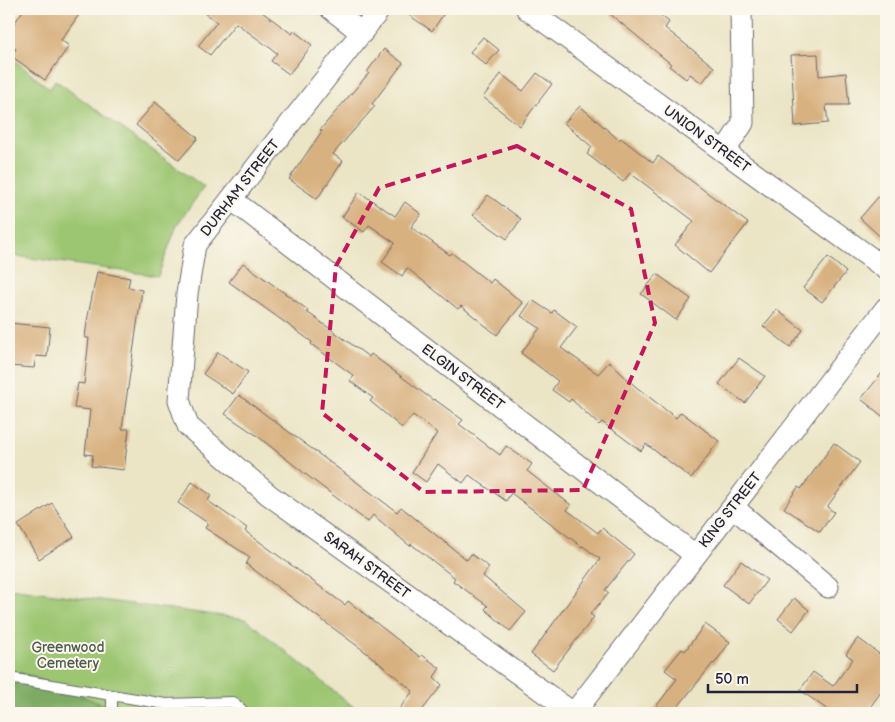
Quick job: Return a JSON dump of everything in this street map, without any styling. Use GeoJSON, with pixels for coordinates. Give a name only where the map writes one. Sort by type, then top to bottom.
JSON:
{"type":"FeatureCollection","features":[{"type":"Feature","properties":{"kind":"street"},"geometry":{"type":"LineString","coordinates":[[331,9],[362,33]]}},
{"type":"Feature","properties":{"kind":"street","name":"DURHAM STREET"},"geometry":{"type":"LineString","coordinates":[[179,400],[187,294],[195,245],[222,213],[380,9]]}},
{"type":"Feature","properties":{"kind":"street","name":"UNION STREET"},"geometry":{"type":"LineString","coordinates":[[527,9],[886,269]]}},
{"type":"Feature","properties":{"kind":"street"},"geometry":{"type":"LineString","coordinates":[[724,152],[743,123],[741,9]]}},
{"type":"Feature","properties":{"kind":"street","name":"ELGIN STREET"},"geometry":{"type":"LineString","coordinates":[[231,199],[695,555]]}},
{"type":"Feature","properties":{"kind":"street","name":"KING STREET"},"geometry":{"type":"LineString","coordinates":[[574,713],[886,308]]}},
{"type":"Feature","properties":{"kind":"street","name":"SARAH STREET"},"geometry":{"type":"LineString","coordinates":[[179,400],[188,426],[270,495],[574,713]]}},
{"type":"Feature","properties":{"kind":"street"},"geometry":{"type":"LineString","coordinates":[[733,507],[828,586]]}},
{"type":"Feature","properties":{"kind":"lane"},"geometry":{"type":"LineString","coordinates":[[9,678],[166,704],[233,702],[245,713]]}},
{"type":"Feature","properties":{"kind":"lane"},"geometry":{"type":"LineString","coordinates":[[112,695],[112,713]]}},
{"type":"Feature","properties":{"kind":"lane"},"geometry":{"type":"LineString","coordinates":[[166,704],[181,713]]}},
{"type":"Feature","properties":{"kind":"highlighted area"},"geometry":{"type":"Polygon","coordinates":[[[517,146],[631,209],[655,323],[583,490],[424,492],[322,413],[336,266],[379,188],[517,146]]]}},
{"type":"Feature","properties":{"kind":"green space"},"geometry":{"type":"Polygon","coordinates":[[[9,56],[50,89],[55,80],[204,187],[177,225],[158,276],[9,255],[9,56]]]}},
{"type":"Feature","properties":{"kind":"green space","name":"Greenwood Cemetery"},"geometry":{"type":"Polygon","coordinates":[[[9,588],[246,619],[361,713],[9,713],[9,588]]]}},
{"type":"Feature","properties":{"kind":"green space"},"geometry":{"type":"Polygon","coordinates":[[[9,670],[30,676],[112,708],[115,713],[9,713],[9,670]]]}},
{"type":"Feature","properties":{"kind":"building"},"geometry":{"type":"Polygon","coordinates":[[[24,9],[83,9],[61,40],[69,46],[45,80],[11,56],[16,49],[9,43],[9,31],[24,9]]]}},
{"type":"Feature","properties":{"kind":"building"},"geometry":{"type":"Polygon","coordinates":[[[198,9],[258,9],[292,34],[294,31],[312,45],[289,74],[271,61],[277,53],[236,23],[210,55],[198,46],[217,22],[198,9]]]}},
{"type":"Feature","properties":{"kind":"building"},"geometry":{"type":"Polygon","coordinates":[[[400,9],[447,9],[432,31],[400,9]]]}},
{"type":"Feature","properties":{"kind":"building"},"geometry":{"type":"Polygon","coordinates":[[[604,9],[653,9],[669,22],[665,28],[714,67],[702,83],[690,74],[686,79],[669,66],[671,64],[604,9]]]}},
{"type":"Feature","properties":{"kind":"building"},"geometry":{"type":"Polygon","coordinates":[[[483,37],[499,50],[486,65],[470,52],[483,37]]]}},
{"type":"Feature","properties":{"kind":"building"},"geometry":{"type":"Polygon","coordinates":[[[384,49],[403,63],[372,104],[375,106],[333,154],[343,161],[317,199],[289,179],[322,131],[320,130],[369,73],[367,72],[384,49]]]}},
{"type":"Feature","properties":{"kind":"building"},"geometry":{"type":"Polygon","coordinates":[[[818,54],[819,76],[846,73],[849,105],[826,105],[828,123],[795,126],[791,55],[818,54]]]}},
{"type":"Feature","properties":{"kind":"building"},"geometry":{"type":"Polygon","coordinates":[[[537,73],[552,84],[520,126],[483,97],[501,74],[523,91],[537,73]]]}},
{"type":"Feature","properties":{"kind":"building"},"geometry":{"type":"Polygon","coordinates":[[[155,102],[198,138],[179,160],[136,125],[155,102]]]}},
{"type":"Feature","properties":{"kind":"building"},"geometry":{"type":"Polygon","coordinates":[[[580,106],[619,140],[621,138],[653,163],[658,156],[748,223],[709,273],[675,245],[694,221],[630,173],[623,182],[587,154],[592,147],[564,123],[580,106]]]}},
{"type":"Feature","properties":{"kind":"building"},"geometry":{"type":"Polygon","coordinates":[[[886,188],[886,242],[860,218],[886,188]]]}},
{"type":"Feature","properties":{"kind":"building"},"geometry":{"type":"Polygon","coordinates":[[[359,192],[395,216],[405,202],[421,214],[411,227],[450,255],[452,253],[490,283],[493,279],[523,303],[497,335],[461,306],[458,309],[407,268],[402,276],[382,262],[395,243],[369,225],[364,232],[342,217],[359,192]]]}},
{"type":"Feature","properties":{"kind":"building"},"geometry":{"type":"Polygon","coordinates":[[[488,195],[521,219],[507,239],[473,215],[488,195]]]}},
{"type":"Feature","properties":{"kind":"building"},"geometry":{"type":"Polygon","coordinates":[[[828,257],[846,272],[822,302],[803,288],[828,257]]]}},
{"type":"Feature","properties":{"kind":"building"},"geometry":{"type":"Polygon","coordinates":[[[243,263],[369,357],[371,354],[463,420],[459,424],[500,455],[506,446],[532,464],[527,471],[571,505],[567,510],[598,533],[602,528],[634,554],[605,590],[609,593],[590,614],[594,617],[553,670],[531,654],[600,559],[511,493],[506,501],[469,475],[463,483],[438,464],[426,482],[412,472],[437,433],[413,415],[402,428],[370,401],[373,398],[350,381],[354,376],[311,344],[312,342],[229,282],[243,263]]]}},
{"type":"Feature","properties":{"kind":"building"},"geometry":{"type":"Polygon","coordinates":[[[97,272],[130,278],[128,287],[142,290],[122,429],[129,429],[124,470],[91,466],[93,455],[85,454],[90,410],[74,408],[78,383],[84,384],[89,338],[85,338],[97,272]]]}},
{"type":"Feature","properties":{"kind":"building"},"geometry":{"type":"Polygon","coordinates":[[[657,274],[691,299],[676,320],[641,294],[657,274]]]}},
{"type":"Feature","properties":{"kind":"building"},"geometry":{"type":"Polygon","coordinates":[[[532,300],[552,313],[554,310],[577,327],[561,348],[598,374],[609,362],[635,386],[676,418],[681,412],[719,441],[691,478],[646,444],[641,451],[602,422],[599,425],[571,399],[569,402],[552,390],[558,381],[521,353],[540,328],[521,316],[532,300]]]}},
{"type":"Feature","properties":{"kind":"building"},"geometry":{"type":"Polygon","coordinates":[[[777,310],[803,330],[790,347],[763,326],[777,310]]]}},
{"type":"Feature","properties":{"kind":"building"},"geometry":{"type":"Polygon","coordinates":[[[9,323],[50,327],[47,357],[36,356],[34,368],[9,366],[9,323]]]}},
{"type":"Feature","properties":{"kind":"building"},"geometry":{"type":"Polygon","coordinates":[[[218,352],[248,372],[233,394],[203,374],[218,352]]]}},
{"type":"Feature","properties":{"kind":"building"},"geometry":{"type":"Polygon","coordinates":[[[739,358],[765,376],[745,403],[719,384],[739,358]]]}},
{"type":"Feature","properties":{"kind":"building"},"geometry":{"type":"Polygon","coordinates":[[[886,368],[886,419],[861,399],[886,368]]]}},
{"type":"Feature","properties":{"kind":"building"},"geometry":{"type":"Polygon","coordinates":[[[239,395],[397,512],[401,507],[467,560],[471,554],[489,567],[483,576],[526,612],[510,631],[485,609],[488,606],[453,581],[455,578],[411,544],[410,546],[373,515],[368,522],[256,435],[225,414],[239,395]]]}},
{"type":"Feature","properties":{"kind":"building"},"geometry":{"type":"Polygon","coordinates":[[[834,443],[860,462],[827,507],[834,512],[820,532],[784,508],[798,487],[801,489],[834,443]]]}},
{"type":"Feature","properties":{"kind":"building"},"geometry":{"type":"Polygon","coordinates":[[[192,482],[211,495],[208,501],[247,528],[245,531],[345,605],[348,601],[420,657],[422,655],[440,668],[434,677],[442,685],[420,713],[396,713],[413,691],[367,653],[246,564],[250,557],[205,528],[208,523],[178,503],[192,482]]]}},
{"type":"Feature","properties":{"kind":"building"},"geometry":{"type":"Polygon","coordinates":[[[52,503],[74,537],[39,559],[18,525],[52,503]]]}},
{"type":"Feature","properties":{"kind":"building"},"geometry":{"type":"Polygon","coordinates":[[[741,561],[767,580],[749,604],[723,585],[741,561]]]}},
{"type":"Feature","properties":{"kind":"building"},"geometry":{"type":"Polygon","coordinates":[[[794,598],[809,610],[793,631],[778,619],[794,598]]]}},
{"type":"Feature","properties":{"kind":"building"},"geometry":{"type":"Polygon","coordinates":[[[705,624],[730,642],[673,713],[651,713],[677,679],[665,670],[682,649],[685,651],[705,624]]]}},
{"type":"Feature","properties":{"kind":"building"},"geometry":{"type":"Polygon","coordinates":[[[858,638],[886,659],[886,685],[866,713],[832,713],[800,690],[813,672],[833,686],[853,659],[846,654],[858,638]]]}}]}
